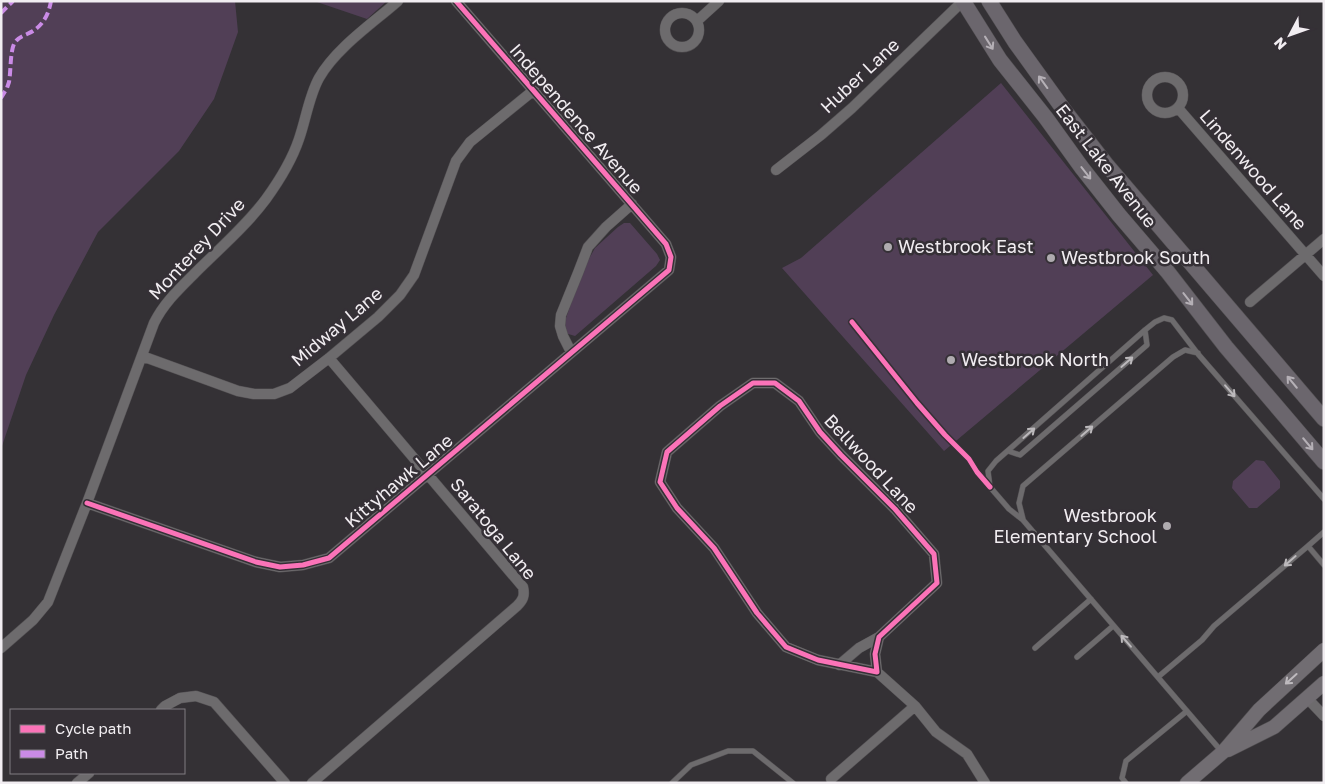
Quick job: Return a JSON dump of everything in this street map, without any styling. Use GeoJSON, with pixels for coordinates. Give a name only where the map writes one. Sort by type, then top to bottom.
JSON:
{"type":"FeatureCollection","features":[{"type":"Feature","properties":{"kind":"main road","name":"East Lake Avenue"},"geometry":{"type":"LineString","coordinates":[[963,1],[1000,60],[1046,118],[1082,168],[1226,347],[1324,462]]}},
{"type":"Feature","properties":{"kind":"main road","name":"East Lake Avenue"},"geometry":{"type":"LineString","coordinates":[[989,1],[1015,42],[1058,102],[1106,164],[1324,419]]}},
{"type":"Feature","properties":{"kind":"main road"},"geometry":{"type":"LineString","coordinates":[[1187,783],[1223,752],[1259,710],[1324,650]]}},
{"type":"Feature","properties":{"kind":"main road"},"geometry":{"type":"LineString","coordinates":[[1223,752],[1274,727],[1324,683]]}},
{"type":"Feature","properties":{"kind":"street","name":"Monterey Drive"},"geometry":{"type":"LineString","coordinates":[[1,648],[33,620],[48,602],[154,322],[160,312],[170,298],[237,232],[265,200],[283,174],[298,141],[309,103],[319,78],[332,60],[398,1]]}},
{"type":"Feature","properties":{"kind":"street","name":"Independence Avenue"},"geometry":{"type":"LineString","coordinates":[[456,1],[666,244],[671,257]]}},
{"type":"Feature","properties":{"kind":"street"},"geometry":{"type":"LineString","coordinates":[[697,21],[719,1]]}},
{"type":"Feature","properties":{"kind":"street","name":"Huber Lane"},"geometry":{"type":"LineString","coordinates":[[776,170],[852,108],[963,1]]}},
{"type":"Feature","properties":{"kind":"street","name":"Midway Lane"},"geometry":{"type":"LineString","coordinates":[[142,356],[238,391],[254,394],[274,394],[290,388],[378,317],[400,294],[414,275],[456,161],[470,142],[534,90]]}},
{"type":"Feature","properties":{"kind":"street","name":"Lindenwood Lane"},"geometry":{"type":"LineString","coordinates":[[1178,108],[1324,276]]}},
{"type":"Feature","properties":{"kind":"street"},"geometry":{"type":"LineString","coordinates":[[572,352],[560,326],[561,315],[588,247],[606,227],[632,204]]}},
{"type":"Feature","properties":{"kind":"street"},"geometry":{"type":"LineString","coordinates":[[1250,302],[1324,239]]}},
{"type":"Feature","properties":{"kind":"street","name":"Kittyhawk Lane"},"geometry":{"type":"LineString","coordinates":[[87,503],[256,562],[280,567],[303,565],[328,558],[429,475],[669,270],[671,257]]}},
{"type":"Feature","properties":{"kind":"street","name":"Saratoga Lane"},"geometry":{"type":"LineString","coordinates":[[312,783],[517,606],[525,594],[523,587],[329,358]]}},
{"type":"Feature","properties":{"kind":"street","name":"Bellwood Lane"},"geometry":{"type":"LineString","coordinates":[[839,665],[859,648],[879,637],[937,584],[934,554],[895,509],[820,432],[799,401],[775,383],[754,383],[720,406],[667,452],[660,482],[676,508],[714,548],[757,613],[786,648],[818,660],[839,665],[877,672]]}},
{"type":"Feature","properties":{"kind":"street"},"geometry":{"type":"LineString","coordinates":[[879,637],[875,654],[877,672],[914,706],[936,732],[967,754],[985,783]]}},
{"type":"Feature","properties":{"kind":"street"},"geometry":{"type":"LineString","coordinates":[[163,709],[180,698],[196,696],[214,702],[285,783]]}},
{"type":"Feature","properties":{"kind":"street"},"geometry":{"type":"LineString","coordinates":[[1307,698],[1324,716]]}},
{"type":"Feature","properties":{"kind":"street"},"geometry":{"type":"LineString","coordinates":[[831,779],[914,706]]}},
{"type":"Feature","properties":{"kind":"street"},"geometry":{"type":"LineString","coordinates":[[77,783],[88,774]]}},
{"type":"Feature","properties":{"kind":"lane"},"geometry":{"type":"LineString","coordinates":[[1223,752],[1023,520],[1008,509],[990,487],[988,471],[996,461],[1145,330],[1164,318],[1172,320],[1198,354],[1324,499]]}},
{"type":"Feature","properties":{"kind":"lane"},"geometry":{"type":"LineString","coordinates":[[1008,451],[1020,455],[1147,345],[1145,330]]}},
{"type":"Feature","properties":{"kind":"lane"},"geometry":{"type":"LineString","coordinates":[[1023,520],[1020,503],[1023,486],[1172,357],[1185,350],[1198,354]]}},
{"type":"Feature","properties":{"kind":"lane"},"geometry":{"type":"LineString","coordinates":[[1158,678],[1202,640],[1214,626],[1324,532]]}},
{"type":"Feature","properties":{"kind":"lane"},"geometry":{"type":"LineString","coordinates":[[1308,546],[1324,565]]}},
{"type":"Feature","properties":{"kind":"lane"},"geometry":{"type":"LineString","coordinates":[[1034,648],[1091,599]]}},
{"type":"Feature","properties":{"kind":"lane"},"geometry":{"type":"LineString","coordinates":[[1077,657],[1114,626]]}},
{"type":"Feature","properties":{"kind":"lane"},"geometry":{"type":"LineString","coordinates":[[1126,783],[1122,778],[1126,761],[1187,711]]}},
{"type":"Feature","properties":{"kind":"lane"},"geometry":{"type":"LineString","coordinates":[[672,783],[690,765],[728,751],[753,751],[793,783]]}},
{"type":"Feature","properties":{"kind":"shaded area"},"geometry":{"type":"Polygon","coordinates":[[[1,1],[235,1],[238,32],[214,99],[179,151],[98,232],[54,315],[26,375],[1,449],[1,1]]]}},
{"type":"Feature","properties":{"kind":"shaded area"},"geometry":{"type":"Polygon","coordinates":[[[314,1],[387,1],[367,19],[314,1]]]}},
{"type":"Feature","properties":{"kind":"shaded area"},"geometry":{"type":"Polygon","coordinates":[[[1001,83],[1153,275],[944,451],[782,268],[801,258],[1001,83]]]}},
{"type":"Feature","properties":{"kind":"shaded area"},"geometry":{"type":"Polygon","coordinates":[[[624,223],[630,223],[660,260],[656,266],[575,336],[565,333],[564,324],[581,273],[595,248],[624,223]]]}},
{"type":"Feature","properties":{"kind":"shaded area"},"geometry":{"type":"Polygon","coordinates":[[[1256,460],[1264,461],[1280,481],[1280,488],[1257,508],[1249,508],[1232,488],[1233,481],[1256,460]]]}},
{"type":"Feature","properties":{"kind":"marked path"},"geometry":{"type":"LineString","coordinates":[[1,13],[13,1]]}},
{"type":"Feature","properties":{"kind":"marked path"},"geometry":{"type":"LineString","coordinates":[[1,98],[9,82],[14,44],[20,37],[33,31],[43,22],[51,1]]}},
{"type":"Feature","properties":{"kind":"cycle path"},"geometry":{"type":"LineString","coordinates":[[87,503],[256,562],[280,567],[303,565],[329,558],[669,270],[671,257],[666,244],[456,1]]}},
{"type":"Feature","properties":{"kind":"cycle path"},"geometry":{"type":"LineString","coordinates":[[852,322],[917,403],[969,459],[990,487]]}},
{"type":"Feature","properties":{"kind":"cycle path"},"geometry":{"type":"LineString","coordinates":[[753,383],[775,383],[799,401],[820,432],[895,509],[934,554],[937,583],[879,637],[875,654],[877,672],[818,660],[786,647],[757,613],[714,548],[677,508],[660,482],[667,452],[720,406],[753,383]]}},
{"type":"Feature","properties":{"kind":"place","name":"Westbrook East"},"geometry":{"type":"Point","coordinates":[888,247]}},
{"type":"Feature","properties":{"kind":"place","name":"Westbrook South"},"geometry":{"type":"Point","coordinates":[1051,258]}},
{"type":"Feature","properties":{"kind":"place","name":"Westbrook North"},"geometry":{"type":"Point","coordinates":[951,360]}},
{"type":"Feature","properties":{"kind":"place","name":"Westbrook Elementary School"},"geometry":{"type":"Point","coordinates":[1167,526]}}]}
